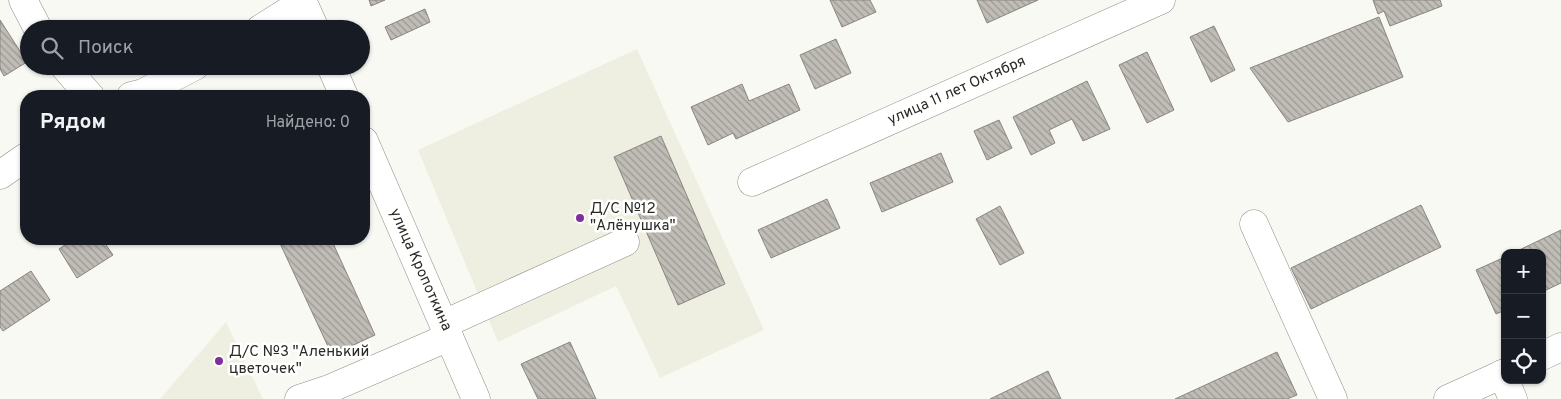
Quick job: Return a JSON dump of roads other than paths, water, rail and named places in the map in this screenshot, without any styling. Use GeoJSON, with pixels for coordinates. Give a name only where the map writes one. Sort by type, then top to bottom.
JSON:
{"type":"FeatureCollection","features":[{"type":"Feature","properties":{"kind":"street"},"geometry":{"type":"LineString","coordinates":[[23,0],[33,20]]}},
{"type":"Feature","properties":{"kind":"street","name":"улица 11 лет Октября"},"geometry":{"type":"LineString","coordinates":[[752,182],[1161,0]]}},
{"type":"Feature","properties":{"kind":"street"},"geometry":{"type":"LineString","coordinates":[[274,20],[303,1],[311,20]]}},
{"type":"Feature","properties":{"kind":"street"},"geometry":{"type":"LineString","coordinates":[[72,75],[85,90]]}},
{"type":"Feature","properties":{"kind":"street"},"geometry":{"type":"LineString","coordinates":[[147,90],[177,75]]}},
{"type":"Feature","properties":{"kind":"street"},"geometry":{"type":"LineString","coordinates":[[335,75],[341,90]]}},
{"type":"Feature","properties":{"kind":"street","name":"улица Кропоткина"},"geometry":{"type":"LineString","coordinates":[[370,155],[476,399]]}},
{"type":"Feature","properties":{"kind":"street"},"geometry":{"type":"LineString","coordinates":[[0,175],[20,161]]}},
{"type":"Feature","properties":{"kind":"street"},"geometry":{"type":"LineString","coordinates":[[1254,224],[1333,399]]}},
{"type":"Feature","properties":{"kind":"street"},"geometry":{"type":"LineString","coordinates":[[299,399],[329,389],[625,242]]}},
{"type":"Feature","properties":{"kind":"street"},"geometry":{"type":"LineString","coordinates":[[1546,354],[1561,347]]}},
{"type":"Feature","properties":{"kind":"street"},"geometry":{"type":"LineString","coordinates":[[1448,399],[1501,375]]}},
{"type":"Feature","properties":{"kind":"street"},"geometry":{"type":"LineString","coordinates":[[1507,384],[1513,399]]}},
{"type":"Feature","properties":{"kind":"place","name":"Д/С №12 \"Алёнушка\""},"geometry":{"type":"Point","coordinates":[580,218]}},
{"type":"Feature","properties":{"kind":"place","name":"Д/С №3 \"Аленький цветочек\""},"geometry":{"type":"Point","coordinates":[219,361]}}]}
